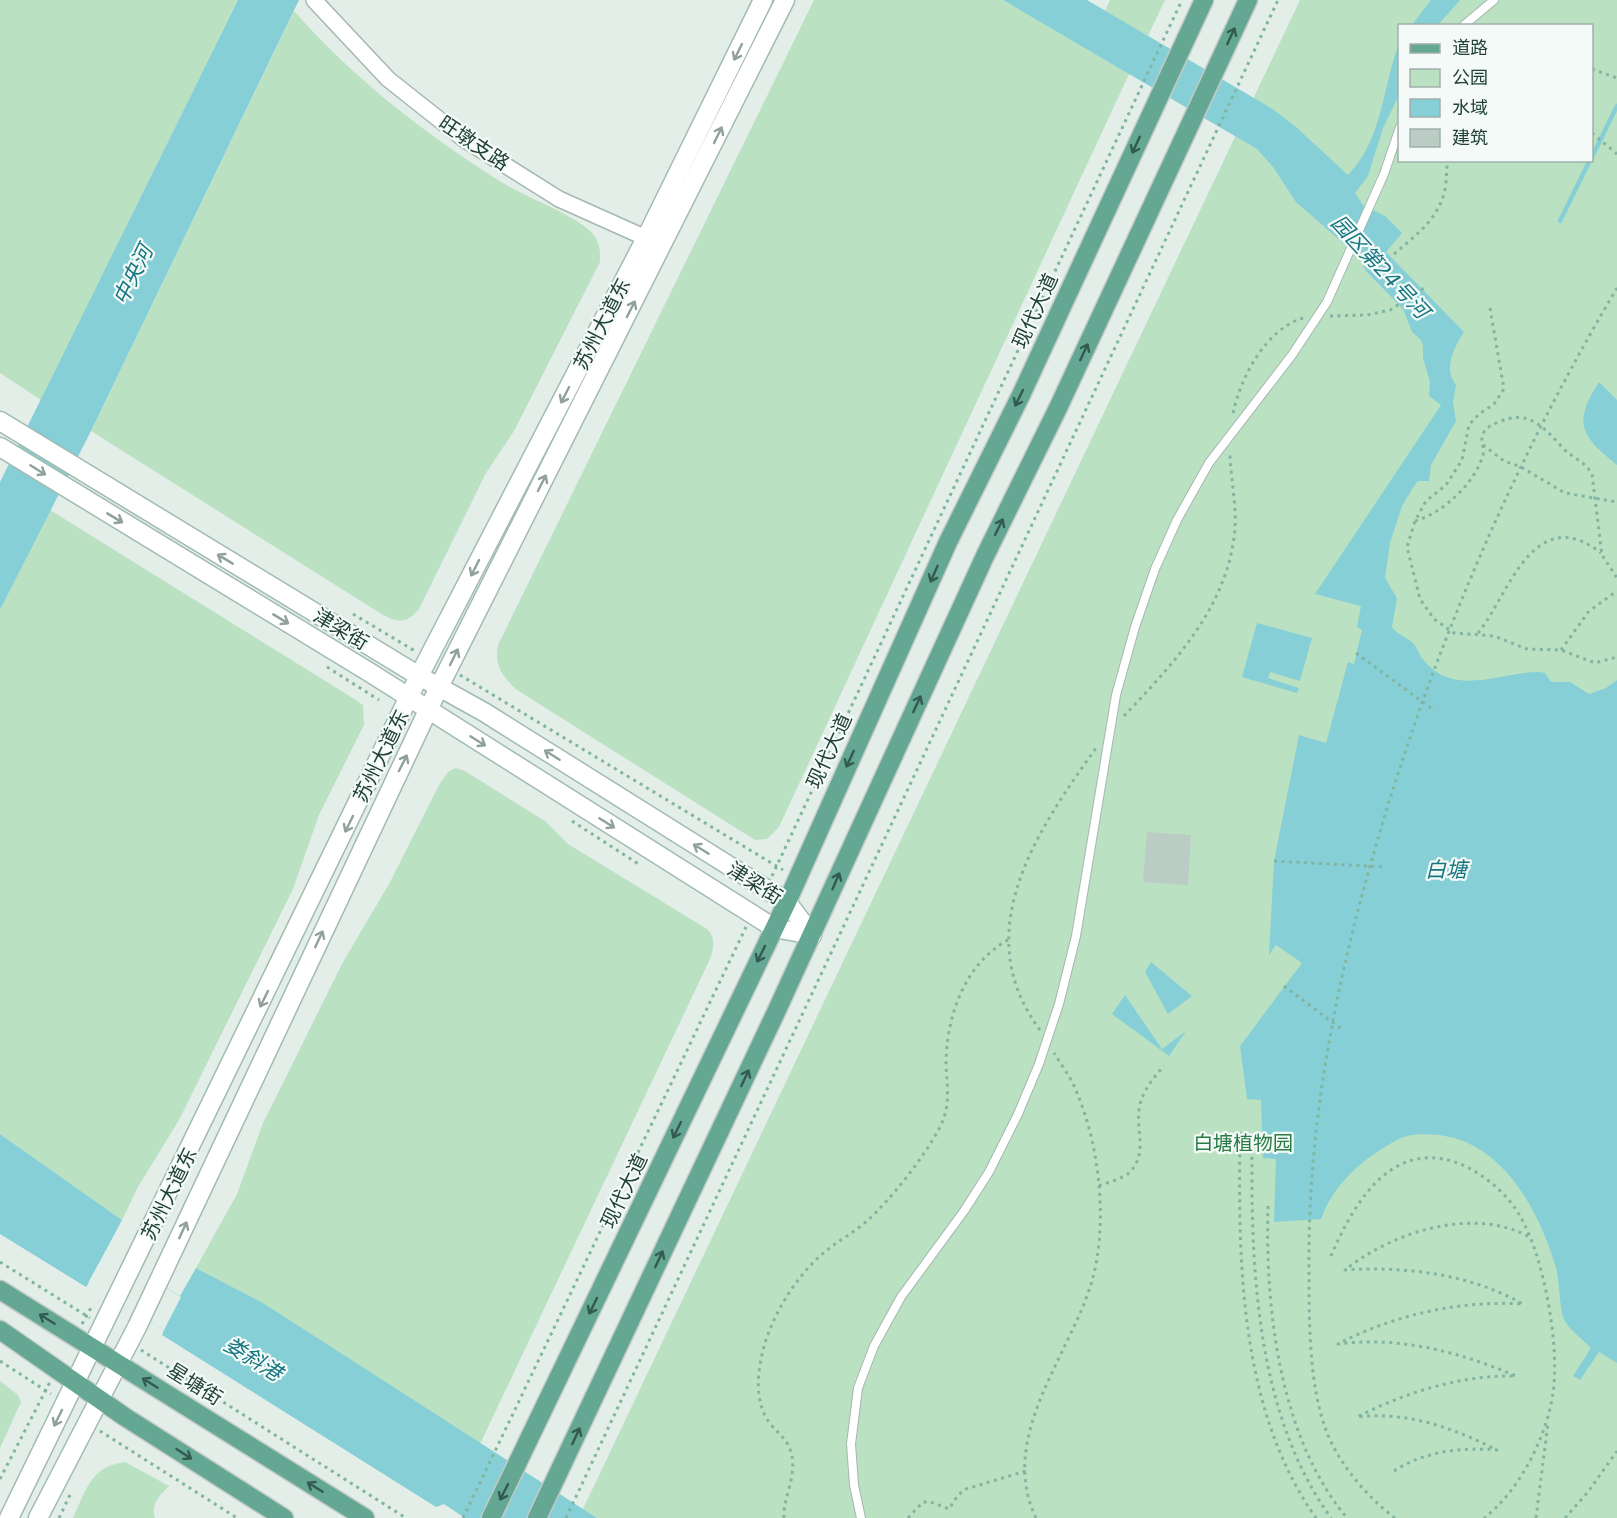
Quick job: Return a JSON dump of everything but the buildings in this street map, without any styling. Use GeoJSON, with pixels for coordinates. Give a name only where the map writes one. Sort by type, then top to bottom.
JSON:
{"type":"FeatureCollection","features":[{"type":"Feature","properties":{"kind":"main road","name":"苏州大道东"},"geometry":{"type":"LineString","coordinates":[[9,1518],[419,676],[646,238],[763,0]]}},
{"type":"Feature","properties":{"kind":"main road","name":"苏州大道东"},"geometry":{"type":"LineString","coordinates":[[38,1518],[158,1283],[439,687],[785,0]]}},
{"type":"Feature","properties":{"kind":"main road","name":"现代大道"},"geometry":{"type":"LineString","coordinates":[[491,1518],[787,902],[948,542],[1021,395],[1204,0]]}},
{"type":"Feature","properties":{"kind":"main road"},"geometry":{"type":"LineString","coordinates":[[537,1518],[812,935],[985,556],[1058,408],[1248,0]]}},
{"type":"Feature","properties":{"kind":"main road","name":"津梁街"},"geometry":{"type":"LineString","coordinates":[[0,421],[419,676],[484,712],[787,902],[812,935]]}},
{"type":"Feature","properties":{"kind":"main road","name":"津梁街"},"geometry":{"type":"LineString","coordinates":[[5,450],[429,710],[774,928],[812,935]]}},
{"type":"Feature","properties":{"kind":"main road","name":"星塘街"},"geometry":{"type":"LineString","coordinates":[[0,1290],[119,1362],[365,1518]]}},
{"type":"Feature","properties":{"kind":"main road"},"geometry":{"type":"LineString","coordinates":[[0,1330],[99,1400],[284,1518]]}},
{"type":"Feature","properties":{"kind":"street","name":"旺墩支路"},"geometry":{"type":"LineString","coordinates":[[314,0],[388,79],[465,140],[559,199],[663,246]]}},
{"type":"Feature","properties":{"kind":"lane"},"geometry":{"type":"LineString","coordinates":[[1465,24],[1494,0]]}},
{"type":"Feature","properties":{"kind":"lane"},"geometry":{"type":"LineString","coordinates":[[861,1518],[853,1475],[851,1433],[855,1399],[865,1366],[902,1297],[964,1212],[989,1172],[1018,1114],[1047,1041],[1068,971],[1084,898],[1108,734],[1125,660],[1155,569],[1188,499],[1229,434],[1285,366],[1318,315],[1384,174],[1398,133]]}},
{"type":"Feature","properties":{"kind":"path"},"geometry":{"type":"LineString","coordinates":[[765,889],[1182,0]]}},
{"type":"Feature","properties":{"kind":"path"},"geometry":{"type":"LineString","coordinates":[[566,1518],[1278,0]]}},
{"type":"Feature","properties":{"kind":"path"},"geometry":{"type":"LineString","coordinates":[[1593,69],[1617,78]]}},
{"type":"Feature","properties":{"kind":"path"},"geometry":{"type":"LineString","coordinates":[[1593,134],[1617,154]]}},
{"type":"Feature","properties":{"kind":"path"},"geometry":{"type":"LineString","coordinates":[[1394,255],[1435,214],[1445,189],[1448,162]]}},
{"type":"Feature","properties":{"kind":"path"},"geometry":{"type":"LineString","coordinates":[[1395,1518],[1375,1501],[1355,1477],[1326,1430],[1312,1348],[1309,1231],[1317,1121],[1332,1022],[1370,866],[1435,668],[1521,467],[1617,288]]}},
{"type":"Feature","properties":{"kind":"path"},"geometry":{"type":"LineString","coordinates":[[1036,1518],[1028,1495],[1026,1471],[1031,1422],[1055,1367],[1067,1346],[1092,1279],[1101,1232],[1099,1186],[1081,1101],[1016,986],[1008,940],[1015,889],[1035,843],[1064,793],[1108,734],[1188,644],[1221,585],[1232,549],[1235,526],[1229,434],[1237,395],[1258,355],[1273,338],[1291,324],[1318,315],[1367,315],[1390,310],[1423,289]]}},
{"type":"Feature","properties":{"kind":"path"},"geometry":{"type":"LineString","coordinates":[[1490,308],[1504,389],[1494,404],[1479,414],[1470,425],[1462,460],[1446,485],[1425,501],[1415,521],[1407,547],[1417,594],[1430,614],[1450,630],[1460,634],[1477,634],[1506,639],[1527,649],[1561,650],[1594,663],[1617,657]]}},
{"type":"Feature","properties":{"kind":"path"},"geometry":{"type":"LineString","coordinates":[[1415,521],[1453,499],[1483,456],[1482,438],[1487,428],[1509,417],[1526,417],[1542,426],[1565,451],[1589,468],[1595,485],[1602,555]]}},
{"type":"Feature","properties":{"kind":"path"},"geometry":{"type":"LineString","coordinates":[[1482,444],[1504,461],[1521,467],[1566,493],[1617,502]]}},
{"type":"Feature","properties":{"kind":"path"},"geometry":{"type":"LineString","coordinates":[[1477,634],[1519,565],[1537,549],[1552,541],[1564,539],[1586,545],[1602,555],[1617,578]]}},
{"type":"Feature","properties":{"kind":"path"},"geometry":{"type":"LineString","coordinates":[[1561,650],[1589,611],[1617,591]]}},
{"type":"Feature","properties":{"kind":"path"},"geometry":{"type":"LineString","coordinates":[[353,614],[428,658]]}},
{"type":"Feature","properties":{"kind":"path"},"geometry":{"type":"LineString","coordinates":[[1356,653],[1435,711]]}},
{"type":"Feature","properties":{"kind":"path"},"geometry":{"type":"LineString","coordinates":[[449,669],[495,694],[796,878]]}},
{"type":"Feature","properties":{"kind":"path"},"geometry":{"type":"LineString","coordinates":[[1274,861],[1386,867]]}},
{"type":"Feature","properties":{"kind":"path"},"geometry":{"type":"LineString","coordinates":[[463,1518],[724,969],[753,914]]}},
{"type":"Feature","properties":{"kind":"path"},"geometry":{"type":"LineString","coordinates":[[784,1518],[792,1478],[792,1454],[785,1437],[766,1418],[759,1395],[760,1365],[769,1333],[784,1302],[807,1271],[826,1251],[862,1226],[878,1210],[933,1139],[949,1101],[947,1049],[958,1000],[977,967],[1008,940]]}},
{"type":"Feature","properties":{"kind":"path"},"geometry":{"type":"LineString","coordinates":[[1284,986],[1343,1030]]}},
{"type":"Feature","properties":{"kind":"path"},"geometry":{"type":"LineString","coordinates":[[1099,1186],[1128,1174],[1133,1167],[1141,1144],[1139,1118],[1141,1103],[1151,1083],[1164,1066]]}},
{"type":"Feature","properties":{"kind":"path"},"geometry":{"type":"LineString","coordinates":[[1240,1132],[1239,1208],[1242,1276],[1260,1388],[1274,1434],[1290,1473],[1316,1518]]}},
{"type":"Feature","properties":{"kind":"path"},"geometry":{"type":"LineString","coordinates":[[1252,1142],[1253,1250],[1257,1297],[1271,1377],[1299,1460],[1331,1518]]}},
{"type":"Feature","properties":{"kind":"path"},"geometry":{"type":"LineString","coordinates":[[1330,1256],[1353,1211],[1376,1181],[1400,1165],[1423,1158],[1455,1162],[1481,1176],[1513,1205],[1531,1238],[1543,1277],[1551,1332],[1554,1378],[1536,1518]]}},
{"type":"Feature","properties":{"kind":"path"},"geometry":{"type":"LineString","coordinates":[[1268,1206],[1270,1292],[1284,1381],[1313,1463],[1347,1518]]}},
{"type":"Feature","properties":{"kind":"path"},"geometry":{"type":"LineString","coordinates":[[1394,1472],[1413,1461],[1441,1452],[1497,1450],[1450,1430],[1414,1420],[1385,1416],[1357,1417],[1391,1401],[1438,1386],[1482,1377],[1516,1376],[1469,1358],[1426,1347],[1376,1341],[1338,1344],[1388,1324],[1432,1311],[1471,1305],[1523,1304],[1490,1289],[1441,1275],[1396,1269],[1346,1270],[1390,1244],[1440,1228],[1463,1224],[1501,1225],[1531,1238]]}},
{"type":"Feature","properties":{"kind":"path"},"geometry":{"type":"LineString","coordinates":[[0,1262],[104,1327]]}},
{"type":"Feature","properties":{"kind":"path"},"geometry":{"type":"LineString","coordinates":[[129,1342],[406,1518]]}},
{"type":"Feature","properties":{"kind":"path"},"geometry":{"type":"LineString","coordinates":[[0,1361],[64,1405]]}},
{"type":"Feature","properties":{"kind":"path"},"geometry":{"type":"LineString","coordinates":[[1484,1518],[1506,1496],[1522,1472],[1546,1425],[1549,1412]]}},
{"type":"Feature","properties":{"kind":"path"},"geometry":{"type":"LineString","coordinates":[[87,1422],[237,1518]]}},
{"type":"Feature","properties":{"kind":"path"},"geometry":{"type":"LineString","coordinates":[[1565,1518],[1588,1492],[1617,1451]]}},
{"type":"Feature","properties":{"kind":"path"},"geometry":{"type":"LineString","coordinates":[[908,1518],[923,1502],[932,1502],[949,1509],[966,1490],[1026,1471]]}},
{"type":"Feature","properties":{"kind":"green space"},"geometry":{"type":"Polygon","coordinates":[[[0,0],[238,0],[41,400],[0,373],[0,0]]]}},
{"type":"Feature","properties":{"kind":"green space"},"geometry":{"type":"Polygon","coordinates":[[[814,0],[1003,0],[1130,72],[779,827],[767,839],[755,840],[517,690],[500,670],[497,652],[498,645],[814,0]]]}},
{"type":"Feature","properties":{"kind":"green space"},"geometry":{"type":"Polygon","coordinates":[[[1110,0],[1165,0],[1148,36],[1105,11],[1110,0]]]}},
{"type":"Feature","properties":{"kind":"green space","name":"白塘植物园"},"geometry":{"type":"Polygon","coordinates":[[[1300,0],[1617,0],[1617,1518],[597,1518],[583,1509],[1300,0]]]}},
{"type":"Feature","properties":{"kind":"green space"},"geometry":{"type":"Polygon","coordinates":[[[294,11],[341,60],[391,104],[501,182],[581,224],[595,237],[600,249],[600,262],[514,431],[486,473],[419,609],[411,617],[402,620],[383,615],[91,431],[294,11]]]}},
{"type":"Feature","properties":{"kind":"green space"},"geometry":{"type":"Polygon","coordinates":[[[50,510],[363,705],[364,725],[319,815],[293,889],[179,1120],[138,1187],[122,1220],[0,1134],[0,610],[50,510]]]}},
{"type":"Feature","properties":{"kind":"green space"},"geometry":{"type":"Polygon","coordinates":[[[456,768],[465,771],[545,821],[568,844],[707,929],[712,936],[713,943],[710,959],[480,1444],[263,1303],[196,1268],[237,1194],[263,1123],[343,962],[389,884],[440,783],[448,772],[456,768]]]}},
{"type":"Feature","properties":{"kind":"green space"},"geometry":{"type":"Polygon","coordinates":[[[0,1381],[18,1395],[21,1402],[0,1448],[0,1381]]]}},
{"type":"Feature","properties":{"kind":"green space"},"geometry":{"type":"Polygon","coordinates":[[[125,1462],[169,1486],[155,1504],[155,1518],[73,1518],[86,1489],[97,1474],[104,1468],[125,1462]]]}},
{"type":"Feature","properties":{"kind":"water","name":"中央河"},"geometry":{"type":"Polygon","coordinates":[[[238,0],[299,0],[91,431],[0,610],[0,482],[238,0]]]}},
{"type":"Feature","properties":{"kind":"water","name":"白塘"},"geometry":{"type":"Polygon","coordinates":[[[1003,0],[1087,0],[1271,108],[1295,126],[1348,175],[1360,161],[1375,129],[1398,47],[1398,97],[1383,128],[1368,176],[1355,193],[1363,205],[1385,216],[1402,233],[1386,252],[1464,332],[1454,351],[1450,366],[1450,373],[1456,385],[1453,402],[1456,421],[1431,465],[1429,481],[1418,481],[1402,506],[1390,543],[1385,578],[1397,598],[1392,627],[1414,644],[1427,664],[1439,674],[1452,679],[1480,680],[1539,672],[1545,673],[1551,682],[1570,682],[1589,694],[1606,688],[1617,680],[1617,1363],[1599,1352],[1580,1380],[1573,1376],[1591,1348],[1565,1321],[1556,1268],[1540,1224],[1516,1183],[1482,1151],[1462,1141],[1439,1135],[1411,1135],[1383,1148],[1351,1173],[1334,1194],[1321,1219],[1274,1222],[1276,1159],[1263,1158],[1261,1100],[1247,1099],[1240,1046],[1302,963],[1276,945],[1269,955],[1274,861],[1299,735],[1326,743],[1348,662],[1354,664],[1362,630],[1357,627],[1361,606],[1315,594],[1441,405],[1429,396],[1430,382],[1423,358],[1423,346],[1421,340],[1412,332],[1403,309],[1366,271],[1359,257],[1296,202],[1273,167],[1257,149],[1003,0]]]}},
{"type":"Feature","properties":{"kind":"water"},"geometry":{"type":"Polygon","coordinates":[[[1431,0],[1460,0],[1439,24],[1413,24],[1431,0]]]}},
{"type":"Feature","properties":{"kind":"water"},"geometry":{"type":"Polygon","coordinates":[[[1599,382],[1617,400],[1617,465],[1595,446],[1584,428],[1585,409],[1599,382]]]}},
{"type":"Feature","properties":{"kind":"water"},"geometry":{"type":"Polygon","coordinates":[[[1257,623],[1312,638],[1300,681],[1270,672],[1268,678],[1299,688],[1297,693],[1242,677],[1257,623]]]}},
{"type":"Feature","properties":{"kind":"water"},"geometry":{"type":"Polygon","coordinates":[[[1151,962],[1192,996],[1168,1014],[1145,972],[1151,962]]]}},
{"type":"Feature","properties":{"kind":"water"},"geometry":{"type":"Polygon","coordinates":[[[1125,995],[1162,1049],[1186,1031],[1169,1056],[1112,1014],[1125,995]]]}},
{"type":"Feature","properties":{"kind":"water","name":"娄斜港"},"geometry":{"type":"Polygon","coordinates":[[[0,1134],[122,1220],[106,1250],[111,1254],[180,1296],[196,1268],[263,1303],[597,1518],[465,1518],[444,1504],[436,1507],[162,1335],[164,1330],[89,1283],[86,1287],[0,1234],[0,1134]]]}},
{"type":"Feature","properties":{"kind":"pier"},"geometry":{"type":"Polygon","coordinates":[[[106,1250],[181,1297],[164,1330],[88,1283],[106,1250]]]}},
{"type":"Feature","properties":{"kind":"waterway"},"geometry":{"type":"LineString","coordinates":[[1593,155],[1617,106]]}},
{"type":"Feature","properties":{"kind":"waterway"},"geometry":{"type":"LineString","coordinates":[[1560,221],[1589,162]]}},
{"type":"Feature","properties":{"kind":"water label","name":"园区第24号河"},"geometry":{"type":"Point","coordinates":[1380,267]}}]}
